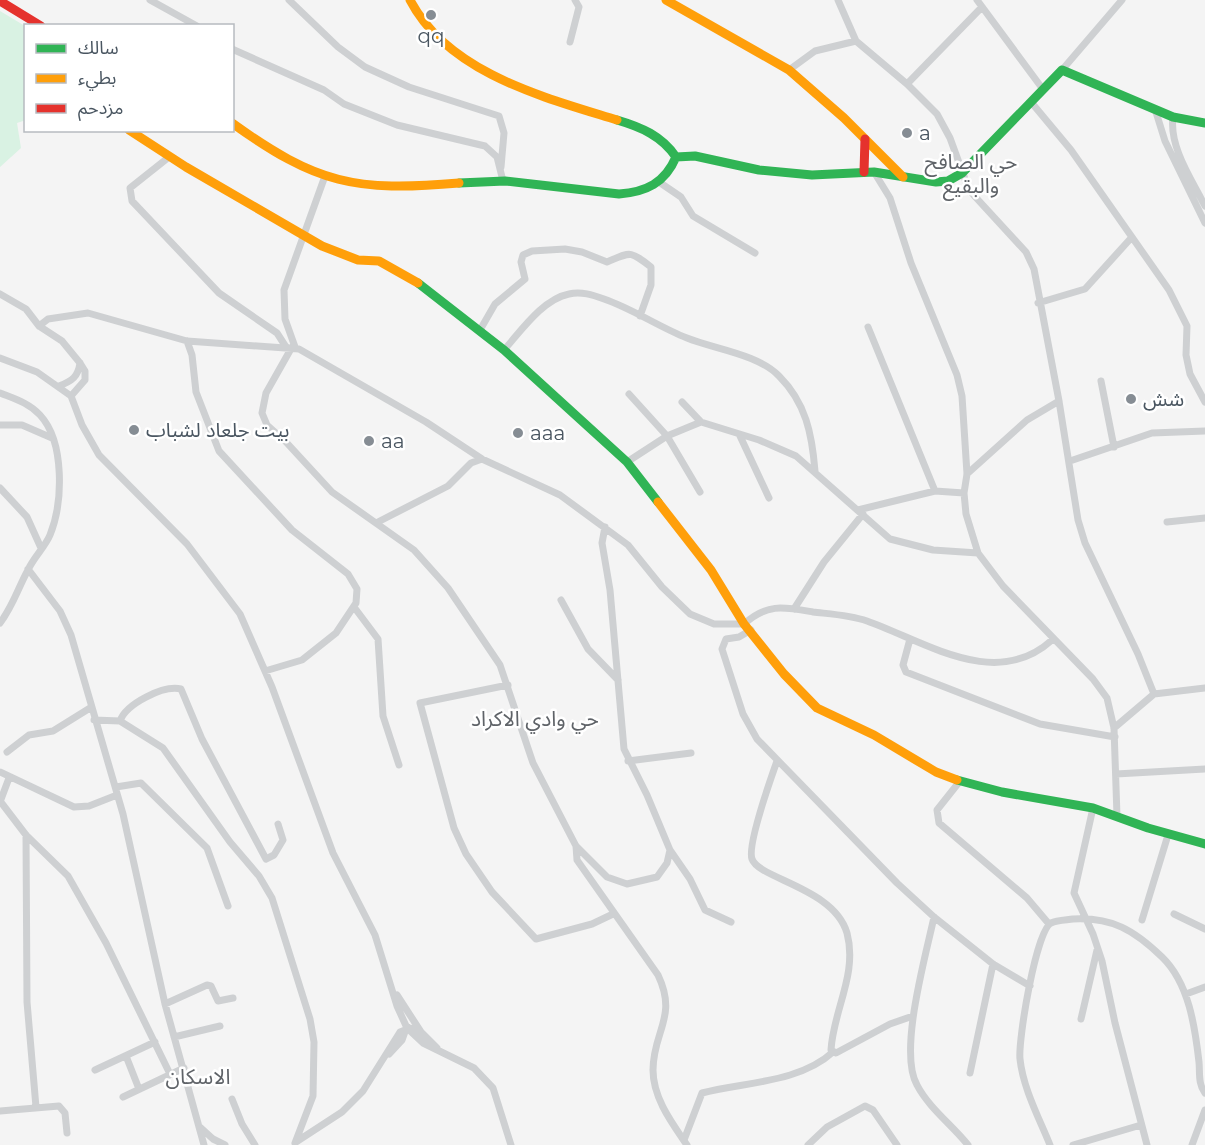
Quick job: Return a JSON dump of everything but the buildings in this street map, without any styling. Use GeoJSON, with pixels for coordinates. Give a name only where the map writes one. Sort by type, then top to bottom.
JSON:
{"type":"FeatureCollection","features":[{"type":"Feature","properties":{"kind":"street"},"geometry":{"type":"LineString","coordinates":[[150,0],[193,24]]}},
{"type":"Feature","properties":{"kind":"street"},"geometry":{"type":"LineString","coordinates":[[289,0],[345,53],[365,68],[409,87],[499,116],[504,133],[501,167],[503,181]]}},
{"type":"Feature","properties":{"kind":"street"},"geometry":{"type":"LineString","coordinates":[[234,124],[276,155],[297,166],[324,176],[381,187],[503,181],[618,194],[637,194],[660,182],[672,170],[676,157],[671,147],[651,133],[567,103],[464,60],[429,32],[421,23],[410,0]]}},
{"type":"Feature","properties":{"kind":"street"},"geometry":{"type":"LineString","coordinates":[[570,42],[579,7],[575,0]]}},
{"type":"Feature","properties":{"kind":"street"},"geometry":{"type":"LineString","coordinates":[[666,0],[789,70],[903,177]]}},
{"type":"Feature","properties":{"kind":"street"},"geometry":{"type":"LineString","coordinates":[[838,0],[856,41],[907,84],[937,114],[950,138],[969,190],[1026,252],[1034,269],[1038,303],[1070,461],[1075,505],[1085,543],[1138,654],[1154,694]]}},
{"type":"Feature","properties":{"kind":"street"},"geometry":{"type":"LineString","coordinates":[[977,0],[1042,88]]}},
{"type":"Feature","properties":{"kind":"street"},"geometry":{"type":"LineString","coordinates":[[676,157],[695,156],[759,170],[812,175],[869,172],[936,182],[948,181],[962,173],[1042,88],[1062,70],[1122,0]]}},
{"type":"Feature","properties":{"kind":"street"},"geometry":{"type":"LineString","coordinates":[[0,1],[38,24]]}},
{"type":"Feature","properties":{"kind":"street"},"geometry":{"type":"LineString","coordinates":[[907,84],[982,7]]}},
{"type":"Feature","properties":{"kind":"street"},"geometry":{"type":"LineString","coordinates":[[789,70],[815,51],[856,41]]}},
{"type":"Feature","properties":{"kind":"street"},"geometry":{"type":"LineString","coordinates":[[234,50],[324,90],[344,104],[397,125],[485,146],[497,157],[501,167]]}},
{"type":"Feature","properties":{"kind":"street"},"geometry":{"type":"LineString","coordinates":[[1062,70],[1173,117],[1205,123]]}},
{"type":"Feature","properties":{"kind":"street"},"geometry":{"type":"LineString","coordinates":[[1031,102],[1071,150],[1169,290],[1184,319],[1188,336],[1186,355],[1190,374],[1205,402]]}},
{"type":"Feature","properties":{"kind":"street"},"geometry":{"type":"LineString","coordinates":[[1155,109],[1165,141],[1205,223]]}},
{"type":"Feature","properties":{"kind":"street"},"geometry":{"type":"LineString","coordinates":[[1173,117],[1172,129],[1176,145],[1205,206]]}},
{"type":"Feature","properties":{"kind":"street"},"geometry":{"type":"LineString","coordinates":[[132,132],[169,157],[342,255],[358,260],[379,261],[392,267],[430,291],[504,350],[627,462],[718,580],[747,627],[784,674],[817,708],[874,735],[936,772],[960,781],[1002,792],[1093,808],[1168,835],[1205,844]]}},
{"type":"Feature","properties":{"kind":"street"},"geometry":{"type":"LineString","coordinates":[[865,139],[869,172],[887,191],[912,263],[957,375],[962,396],[967,474],[964,493],[966,514],[978,554],[1003,586],[1052,640],[1089,675],[1107,698],[1114,728],[1117,816]]}},
{"type":"Feature","properties":{"kind":"street"},"geometry":{"type":"LineString","coordinates":[[169,157],[130,188],[129,194],[132,201],[219,293],[277,333],[291,347],[426,422],[482,459],[560,495],[628,545],[662,587],[690,614],[714,624],[747,627]]}},
{"type":"Feature","properties":{"kind":"street"},"geometry":{"type":"LineString","coordinates":[[324,176],[290,267],[283,304],[291,347],[266,393],[262,413],[267,425],[332,492],[414,550],[438,576],[487,643],[508,685],[533,763],[576,846],[608,877],[627,884],[657,877],[665,869],[670,850]]}},
{"type":"Feature","properties":{"kind":"street"},"geometry":{"type":"LineString","coordinates":[[660,182],[681,197],[693,216],[755,254]]}},
{"type":"Feature","properties":{"kind":"street"},"geometry":{"type":"LineString","coordinates":[[1038,303],[1085,290],[1132,237]]}},
{"type":"Feature","properties":{"kind":"street"},"geometry":{"type":"LineString","coordinates":[[480,330],[495,304],[525,279],[521,258],[531,251],[565,249],[582,252],[607,262],[619,255],[637,256],[651,267],[651,285],[640,316]]}},
{"type":"Feature","properties":{"kind":"street"},"geometry":{"type":"LineString","coordinates":[[504,350],[539,313],[569,294],[580,292],[606,300],[686,338],[746,356],[777,373],[801,404],[812,434],[815,471]]}},
{"type":"Feature","properties":{"kind":"street"},"geometry":{"type":"LineString","coordinates":[[0,294],[26,309],[39,326],[62,341],[80,363],[85,371],[85,380],[71,396]]}},
{"type":"Feature","properties":{"kind":"street"},"geometry":{"type":"LineString","coordinates":[[39,326],[48,319],[88,313],[187,341],[291,347]]}},
{"type":"Feature","properties":{"kind":"street"},"geometry":{"type":"LineString","coordinates":[[868,327],[934,491]]}},
{"type":"Feature","properties":{"kind":"street"},"geometry":{"type":"LineString","coordinates":[[187,341],[192,355],[195,392],[219,451],[292,530],[353,580],[358,595],[354,607],[341,628],[305,658],[265,671]]}},
{"type":"Feature","properties":{"kind":"street"},"geometry":{"type":"LineString","coordinates":[[0,358],[37,372],[71,396],[82,425],[99,455],[187,544],[240,614],[265,671],[313,802],[340,867],[375,935],[407,1028],[423,1043],[474,1068],[493,1088],[511,1145]]}},
{"type":"Feature","properties":{"kind":"street"},"geometry":{"type":"LineString","coordinates":[[59,386],[72,381],[79,372],[80,363]]}},
{"type":"Feature","properties":{"kind":"street"},"geometry":{"type":"LineString","coordinates":[[1101,381],[1114,447]]}},
{"type":"Feature","properties":{"kind":"street"},"geometry":{"type":"LineString","coordinates":[[0,393],[21,401],[45,421],[52,438],[60,495],[50,534],[28,569],[13,603],[0,623]]}},
{"type":"Feature","properties":{"kind":"street"},"geometry":{"type":"LineString","coordinates":[[629,394],[668,436],[700,492]]}},
{"type":"Feature","properties":{"kind":"street"},"geometry":{"type":"LineString","coordinates":[[967,474],[1027,420],[1059,401]]}},
{"type":"Feature","properties":{"kind":"street"},"geometry":{"type":"LineString","coordinates":[[682,402],[701,422],[740,436],[759,440],[796,456],[890,539],[933,550],[978,554]]}},
{"type":"Feature","properties":{"kind":"street"},"geometry":{"type":"LineString","coordinates":[[627,462],[668,436],[701,422]]}},
{"type":"Feature","properties":{"kind":"street"},"geometry":{"type":"LineString","coordinates":[[0,425],[22,425],[52,438]]}},
{"type":"Feature","properties":{"kind":"street"},"geometry":{"type":"LineString","coordinates":[[1070,461],[1159,432],[1205,431]]}},
{"type":"Feature","properties":{"kind":"street"},"geometry":{"type":"LineString","coordinates":[[740,436],[769,498]]}},
{"type":"Feature","properties":{"kind":"street"},"geometry":{"type":"LineString","coordinates":[[376,523],[448,486],[471,463],[482,459]]}},
{"type":"Feature","properties":{"kind":"street"},"geometry":{"type":"LineString","coordinates":[[0,488],[27,517],[41,548]]}},
{"type":"Feature","properties":{"kind":"street"},"geometry":{"type":"LineString","coordinates":[[794,609],[860,512],[879,503],[934,491],[964,493]]}},
{"type":"Feature","properties":{"kind":"street"},"geometry":{"type":"LineString","coordinates":[[1167,522],[1205,518]]}},
{"type":"Feature","properties":{"kind":"street"},"geometry":{"type":"LineString","coordinates":[[605,527],[602,543],[610,590],[624,749],[647,795],[670,850],[690,879],[705,910],[731,922]]}},
{"type":"Feature","properties":{"kind":"street"},"geometry":{"type":"LineString","coordinates":[[28,569],[49,595],[66,623],[90,708],[116,787],[165,1004],[204,1145]]}},
{"type":"Feature","properties":{"kind":"street"},"geometry":{"type":"LineString","coordinates":[[561,600],[588,650],[618,680]]}},
{"type":"Feature","properties":{"kind":"street"},"geometry":{"type":"LineString","coordinates":[[354,607],[378,639],[383,716],[399,765]]}},
{"type":"Feature","properties":{"kind":"street"},"geometry":{"type":"LineString","coordinates":[[1030,986],[993,964],[934,917],[897,884],[777,761],[757,739],[743,714],[722,648],[726,639],[739,637],[757,612],[794,609],[866,621],[970,660],[998,663],[1028,658],[1052,640]]}},
{"type":"Feature","properties":{"kind":"street"},"geometry":{"type":"LineString","coordinates":[[910,639],[903,665],[906,672],[1040,724],[1114,737]]}},
{"type":"Feature","properties":{"kind":"street"},"geometry":{"type":"LineString","coordinates":[[508,685],[420,703],[454,828],[470,860],[492,892],[536,939],[592,924],[613,914]]}},
{"type":"Feature","properties":{"kind":"street"},"geometry":{"type":"LineString","coordinates":[[1114,728],[1154,694],[1205,688]]}},
{"type":"Feature","properties":{"kind":"street"},"geometry":{"type":"LineString","coordinates":[[120,722],[128,708],[136,703],[165,690],[181,689],[202,740],[266,859],[274,855],[283,840],[278,824]]}},
{"type":"Feature","properties":{"kind":"street"},"geometry":{"type":"LineString","coordinates":[[7,752],[29,735],[53,731],[90,708]]}},
{"type":"Feature","properties":{"kind":"street"},"geometry":{"type":"LineString","coordinates":[[94,720],[120,722],[169,754],[272,898],[310,1019],[314,1042],[313,1096],[306,1119],[293,1144]]}},
{"type":"Feature","properties":{"kind":"street"},"geometry":{"type":"LineString","coordinates":[[628,760],[691,753]]}},
{"type":"Feature","properties":{"kind":"street"},"geometry":{"type":"LineString","coordinates":[[777,761],[753,841],[752,857],[765,869],[828,905],[838,915],[846,930],[849,966],[831,1045],[833,1052]]}},
{"type":"Feature","properties":{"kind":"street"},"geometry":{"type":"LineString","coordinates":[[1116,774],[1205,769]]}},
{"type":"Feature","properties":{"kind":"street"},"geometry":{"type":"LineString","coordinates":[[0,772],[74,807],[89,806],[117,795]]}},
{"type":"Feature","properties":{"kind":"street"},"geometry":{"type":"LineString","coordinates":[[9,778],[0,802],[27,835],[68,876],[106,943],[170,1074]]}},
{"type":"Feature","properties":{"kind":"street"},"geometry":{"type":"LineString","coordinates":[[960,781],[937,810],[939,823],[1027,898],[1049,924]]}},
{"type":"Feature","properties":{"kind":"street"},"geometry":{"type":"LineString","coordinates":[[116,787],[141,783],[197,837],[211,854],[228,906]]}},
{"type":"Feature","properties":{"kind":"street"},"geometry":{"type":"LineString","coordinates":[[1093,808],[1074,893],[1098,948],[1147,1145]]}},
{"type":"Feature","properties":{"kind":"street"},"geometry":{"type":"LineString","coordinates":[[27,835],[27,1002],[36,1107]]}},
{"type":"Feature","properties":{"kind":"street"},"geometry":{"type":"LineString","coordinates":[[1142,920],[1168,835]]}},
{"type":"Feature","properties":{"kind":"street"},"geometry":{"type":"LineString","coordinates":[[576,846],[577,860],[658,975],[667,996],[652,1072],[662,1106],[686,1143]]}},
{"type":"Feature","properties":{"kind":"street"},"geometry":{"type":"LineString","coordinates":[[1174,914],[1205,929]]}},
{"type":"Feature","properties":{"kind":"street"},"geometry":{"type":"LineString","coordinates":[[934,917],[913,1016],[911,1056],[914,1080],[924,1095],[968,1145]]}},
{"type":"Feature","properties":{"kind":"street"},"geometry":{"type":"LineString","coordinates":[[1049,924],[1086,919],[1111,922],[1142,940],[1171,967],[1186,994],[1199,1060],[1200,1083],[1205,1093]]}},
{"type":"Feature","properties":{"kind":"street"},"geometry":{"type":"LineString","coordinates":[[1049,924],[1044,934],[1030,986],[1022,1025],[1020,1060],[1050,1145]]}},
{"type":"Feature","properties":{"kind":"street"},"geometry":{"type":"LineString","coordinates":[[1081,1019],[1098,948]]}},
{"type":"Feature","properties":{"kind":"street"},"geometry":{"type":"LineString","coordinates":[[970,1073],[993,964]]}},
{"type":"Feature","properties":{"kind":"street"},"geometry":{"type":"LineString","coordinates":[[165,1004],[207,985],[211,986],[218,1001],[233,998]]}},
{"type":"Feature","properties":{"kind":"street"},"geometry":{"type":"LineString","coordinates":[[1186,994],[1205,987]]}},
{"type":"Feature","properties":{"kind":"street"},"geometry":{"type":"LineString","coordinates":[[392,988],[421,1032],[437,1048]]}},
{"type":"Feature","properties":{"kind":"street"},"geometry":{"type":"LineString","coordinates":[[407,1028],[408,1014]]}},
{"type":"Feature","properties":{"kind":"street"},"geometry":{"type":"LineString","coordinates":[[686,1143],[702,1093],[788,1074],[818,1063],[833,1052],[843,1050],[884,1027],[913,1016]]}},
{"type":"Feature","properties":{"kind":"street"},"geometry":{"type":"LineString","coordinates":[[174,1037],[220,1026]]}},
{"type":"Feature","properties":{"kind":"street"},"geometry":{"type":"LineString","coordinates":[[293,1144],[347,1107],[370,1083],[397,1035],[407,1028]]}},
{"type":"Feature","properties":{"kind":"street"},"geometry":{"type":"LineString","coordinates":[[407,1028],[421,1032]]}},
{"type":"Feature","properties":{"kind":"street"},"geometry":{"type":"LineString","coordinates":[[95,1070],[155,1042]]}},
{"type":"Feature","properties":{"kind":"street"},"geometry":{"type":"LineString","coordinates":[[126,1056],[139,1089]]}},
{"type":"Feature","properties":{"kind":"street"},"geometry":{"type":"LineString","coordinates":[[123,1097],[184,1068]]}},
{"type":"Feature","properties":{"kind":"street"},"geometry":{"type":"LineString","coordinates":[[232,1099],[242,1124],[255,1145]]}},
{"type":"Feature","properties":{"kind":"street"},"geometry":{"type":"LineString","coordinates":[[0,1111],[53,1105],[63,1109],[67,1133]]}},
{"type":"Feature","properties":{"kind":"street"},"geometry":{"type":"LineString","coordinates":[[808,1145],[827,1127],[865,1106],[878,1116],[897,1145]]}},
{"type":"Feature","properties":{"kind":"street"},"geometry":{"type":"LineString","coordinates":[[1192,1145],[1205,1110]]}},
{"type":"Feature","properties":{"kind":"street"},"geometry":{"type":"LineString","coordinates":[[1072,1145],[1141,1125]]}},
{"type":"Feature","properties":{"kind":"street"},"geometry":{"type":"LineString","coordinates":[[200,1126],[213,1139],[225,1145]]}},
{"type":"Feature","properties":{"kind":"green space"},"geometry":{"type":"Polygon","coordinates":[[[0,11],[24,25],[24,121],[17,123],[21,148],[0,167],[0,11]]]}},
{"type":"Feature","properties":{"kind":"traffic: fast"},"geometry":{"type":"LineString","coordinates":[[676,157],[695,156],[759,170],[812,175],[874,172],[936,182],[948,181],[962,173],[1062,70],[1173,117],[1205,123]]}},
{"type":"Feature","properties":{"kind":"traffic: fast"},"geometry":{"type":"LineString","coordinates":[[459,183],[505,181],[619,194],[646,188],[660,180],[672,166],[676,157],[658,138],[617,120]]}},
{"type":"Feature","properties":{"kind":"traffic: fast"},"geometry":{"type":"LineString","coordinates":[[418,283],[504,350],[627,462],[658,502]]}},
{"type":"Feature","properties":{"kind":"traffic: fast"},"geometry":{"type":"LineString","coordinates":[[957,780],[1002,792],[1093,808],[1148,828],[1205,844]]}},
{"type":"Feature","properties":{"kind":"traffic: slow"},"geometry":{"type":"LineString","coordinates":[[410,0],[427,25],[448,46],[473,64],[529,91],[617,120]]}},
{"type":"Feature","properties":{"kind":"traffic: slow"},"geometry":{"type":"LineString","coordinates":[[666,0],[789,70],[844,118],[903,177]]}},
{"type":"Feature","properties":{"kind":"traffic: slow"},"geometry":{"type":"LineString","coordinates":[[234,124],[289,159],[338,179],[392,186],[459,183]]}},
{"type":"Feature","properties":{"kind":"traffic: slow"},"geometry":{"type":"LineString","coordinates":[[132,132],[186,167],[322,246],[358,260],[379,261],[418,283]]}},
{"type":"Feature","properties":{"kind":"traffic: slow"},"geometry":{"type":"LineString","coordinates":[[658,502],[711,570],[744,624],[784,674],[817,708],[874,735],[936,772],[957,780]]}},
{"type":"Feature","properties":{"kind":"traffic: jam"},"geometry":{"type":"LineString","coordinates":[[0,1],[38,24]]}},
{"type":"Feature","properties":{"kind":"traffic: jam"},"geometry":{"type":"LineString","coordinates":[[864,172],[865,139]]}},
{"type":"Feature","properties":{"kind":"place","name":"qq"},"geometry":{"type":"Point","coordinates":[431,15]}},
{"type":"Feature","properties":{"kind":"place","name":"a"},"geometry":{"type":"Point","coordinates":[907,133]}},
{"type":"Feature","properties":{"kind":"place","name":"شش"},"geometry":{"type":"Point","coordinates":[1131,399]}},
{"type":"Feature","properties":{"kind":"place","name":"بيت جلعاد لشباب"},"geometry":{"type":"Point","coordinates":[134,430]}},
{"type":"Feature","properties":{"kind":"place","name":"aaa"},"geometry":{"type":"Point","coordinates":[518,433]}},
{"type":"Feature","properties":{"kind":"place","name":"aa"},"geometry":{"type":"Point","coordinates":[369,441]}},
{"type":"Feature","properties":{"kind":"district","name":"حي الصافح والبقيع"},"geometry":{"type":"Point","coordinates":[971,173]}},
{"type":"Feature","properties":{"kind":"district","name":"حي وادي الاكراد"},"geometry":{"type":"Point","coordinates":[535,718]}},
{"type":"Feature","properties":{"kind":"district","name":"الاسكان"},"geometry":{"type":"Point","coordinates":[198,1076]}}]}
